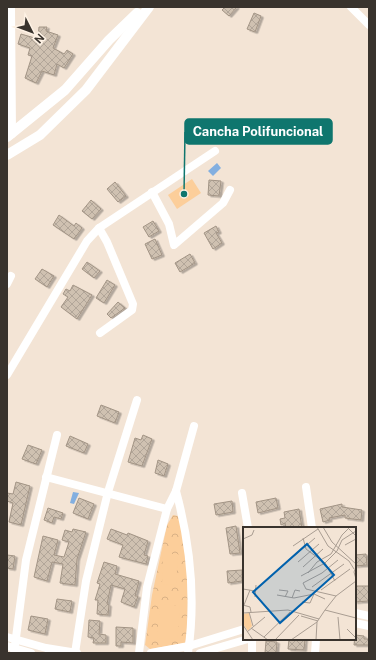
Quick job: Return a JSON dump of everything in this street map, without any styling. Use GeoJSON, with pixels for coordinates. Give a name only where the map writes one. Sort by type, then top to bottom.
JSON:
{"type":"FeatureCollection","features":[{"type":"Feature","properties":{"kind":"street"},"geometry":{"type":"LineString","coordinates":[[10,135],[11,7]]}},
{"type":"Feature","properties":{"kind":"street"},"geometry":{"type":"LineString","coordinates":[[10,135],[65,90],[109,40],[144,7]]}},
{"type":"Feature","properties":{"kind":"street"},"geometry":{"type":"LineString","coordinates":[[7,155],[40,134],[86,90],[149,7]]}},
{"type":"Feature","properties":{"kind":"street"},"geometry":{"type":"LineString","coordinates":[[351,7],[369,25]]}},
{"type":"Feature","properties":{"kind":"street"},"geometry":{"type":"LineString","coordinates":[[7,375],[87,241],[99,228],[214,151]]}},
{"type":"Feature","properties":{"kind":"street"},"geometry":{"type":"LineString","coordinates":[[152,192],[169,224],[174,244],[223,203],[230,190]]}},
{"type":"Feature","properties":{"kind":"street"},"geometry":{"type":"LineString","coordinates":[[99,228],[107,242],[133,304],[132,310],[100,333]]}},
{"type":"Feature","properties":{"kind":"street"},"geometry":{"type":"LineString","coordinates":[[11,645],[75,653],[86,581],[108,492],[137,400]]}},
{"type":"Feature","properties":{"kind":"street"},"geometry":{"type":"LineString","coordinates":[[138,653],[147,587],[167,509],[176,491],[194,426]]}},
{"type":"Feature","properties":{"kind":"street"},"geometry":{"type":"LineString","coordinates":[[11,645],[26,560],[57,434]]}},
{"type":"Feature","properties":{"kind":"street"},"geometry":{"type":"LineString","coordinates":[[46,477],[108,492],[167,509]]}},
{"type":"Feature","properties":{"kind":"street"},"geometry":{"type":"LineString","coordinates":[[306,487],[312,527]]}},
{"type":"Feature","properties":{"kind":"street"},"geometry":{"type":"LineString","coordinates":[[176,491],[184,524],[190,570],[189,649]]}},
{"type":"Feature","properties":{"kind":"street"},"geometry":{"type":"LineString","coordinates":[[242,493],[248,527]]}},
{"type":"Feature","properties":{"kind":"street"},"geometry":{"type":"LineString","coordinates":[[356,613],[369,616]]}},
{"type":"Feature","properties":{"kind":"street"},"geometry":{"type":"LineString","coordinates":[[356,623],[369,626]]}},
{"type":"Feature","properties":{"kind":"street"},"geometry":{"type":"LineString","coordinates":[[151,653],[189,649],[243,629]]}},
{"type":"Feature","properties":{"kind":"street"},"geometry":{"type":"LineString","coordinates":[[200,653],[245,640]]}},
{"type":"Feature","properties":{"kind":"street"},"geometry":{"type":"LineString","coordinates":[[252,640],[252,653]]}},
{"type":"Feature","properties":{"kind":"street"},"geometry":{"type":"LineString","coordinates":[[315,653],[316,640]]}},
{"type":"Feature","properties":{"kind":"street"},"geometry":{"type":"LineString","coordinates":[[11,645],[31,653]]}},
{"type":"Feature","properties":{"kind":"green space"},"geometry":{"type":"Polygon","coordinates":[[[192,179],[201,193],[177,209],[168,195],[192,179]]]}},
{"type":"Feature","properties":{"kind":"green space"},"geometry":{"type":"Polygon","coordinates":[[[173,515],[178,516],[185,543],[188,607],[187,636],[185,643],[150,649],[145,645],[152,595],[167,525],[173,515]]]}},
{"type":"Feature","properties":{"kind":"green space"},"geometry":{"type":"Polygon","coordinates":[[[163,554],[178,554],[176,585],[162,584],[163,554]]]}},
{"type":"Feature","properties":{"kind":"green space"},"geometry":{"type":"Polygon","coordinates":[[[160,604],[180,606],[177,639],[157,638],[160,604]]]}},
{"type":"Feature","properties":{"kind":"water"},"geometry":{"type":"Polygon","coordinates":[[[217,163],[221,168],[213,176],[208,171],[217,163]]]}},
{"type":"Feature","properties":{"kind":"water"},"geometry":{"type":"Polygon","coordinates":[[[73,492],[79,493],[74,504],[70,503],[73,492]]]}},
{"type":"Feature","properties":{"kind":"building"},"geometry":{"type":"Polygon","coordinates":[[[225,7],[237,7],[229,16],[222,10],[225,7]]]}},
{"type":"Feature","properties":{"kind":"building"},"geometry":{"type":"Polygon","coordinates":[[[254,13],[261,16],[255,32],[247,29],[254,13]]]}},
{"type":"Feature","properties":{"kind":"building"},"geometry":{"type":"Polygon","coordinates":[[[39,27],[47,27],[46,31],[58,35],[53,48],[64,54],[67,50],[73,54],[64,68],[57,64],[54,75],[42,71],[36,83],[25,78],[32,56],[28,55],[30,48],[18,44],[21,34],[38,39],[39,27]]]}},
{"type":"Feature","properties":{"kind":"building"},"geometry":{"type":"Polygon","coordinates":[[[209,180],[221,181],[219,196],[208,195],[209,180]]]}},
{"type":"Feature","properties":{"kind":"building"},"geometry":{"type":"Polygon","coordinates":[[[115,182],[126,196],[118,202],[107,189],[115,182]]]}},
{"type":"Feature","properties":{"kind":"building"},"geometry":{"type":"Polygon","coordinates":[[[91,200],[101,209],[92,219],[82,211],[91,200]]]}},
{"type":"Feature","properties":{"kind":"building"},"geometry":{"type":"Polygon","coordinates":[[[59,215],[74,226],[76,223],[82,228],[74,239],[53,225],[59,215]]]}},
{"type":"Feature","properties":{"kind":"building"},"geometry":{"type":"Polygon","coordinates":[[[153,221],[159,231],[149,237],[143,227],[153,221]]]}},
{"type":"Feature","properties":{"kind":"building"},"geometry":{"type":"Polygon","coordinates":[[[216,226],[219,232],[216,233],[222,243],[213,249],[204,233],[216,226]]]}},
{"type":"Feature","properties":{"kind":"building"},"geometry":{"type":"Polygon","coordinates":[[[155,239],[162,255],[152,259],[145,244],[155,239]]]}},
{"type":"Feature","properties":{"kind":"building"},"geometry":{"type":"Polygon","coordinates":[[[190,254],[195,263],[180,272],[175,263],[190,254]]]}},
{"type":"Feature","properties":{"kind":"building"},"geometry":{"type":"Polygon","coordinates":[[[87,262],[100,271],[94,278],[82,269],[87,262]]]}},
{"type":"Feature","properties":{"kind":"building"},"geometry":{"type":"Polygon","coordinates":[[[42,269],[54,276],[47,287],[35,279],[42,269]]]}},
{"type":"Feature","properties":{"kind":"building"},"geometry":{"type":"Polygon","coordinates":[[[107,280],[115,285],[104,303],[96,298],[107,280]]]}},
{"type":"Feature","properties":{"kind":"building"},"geometry":{"type":"Polygon","coordinates":[[[73,285],[92,295],[77,319],[61,307],[68,297],[63,294],[66,289],[70,291],[73,285]]]}},
{"type":"Feature","properties":{"kind":"building"},"geometry":{"type":"Polygon","coordinates":[[[118,302],[125,308],[111,318],[107,314],[118,302]]]}},
{"type":"Feature","properties":{"kind":"building"},"geometry":{"type":"Polygon","coordinates":[[[101,405],[119,412],[115,423],[97,416],[101,405]]]}},
{"type":"Feature","properties":{"kind":"building"},"geometry":{"type":"Polygon","coordinates":[[[143,435],[152,439],[142,466],[128,462],[135,438],[141,440],[143,435]]]}},
{"type":"Feature","properties":{"kind":"building"},"geometry":{"type":"Polygon","coordinates":[[[70,436],[88,444],[84,453],[66,446],[70,436]]]}},
{"type":"Feature","properties":{"kind":"building"},"geometry":{"type":"Polygon","coordinates":[[[28,445],[42,450],[36,464],[22,459],[28,445]]]}},
{"type":"Feature","properties":{"kind":"building"},"geometry":{"type":"Polygon","coordinates":[[[158,460],[168,464],[164,476],[155,473],[158,460]]]}},
{"type":"Feature","properties":{"kind":"building"},"geometry":{"type":"Polygon","coordinates":[[[16,482],[30,486],[21,525],[9,522],[13,503],[7,501],[7,493],[13,494],[16,482]]]}},
{"type":"Feature","properties":{"kind":"building"},"geometry":{"type":"Polygon","coordinates":[[[79,498],[94,504],[88,519],[73,513],[79,498]]]}},
{"type":"Feature","properties":{"kind":"building"},"geometry":{"type":"Polygon","coordinates":[[[276,498],[278,508],[258,513],[256,502],[276,498]]]}},
{"type":"Feature","properties":{"kind":"building"},"geometry":{"type":"Polygon","coordinates":[[[232,501],[233,512],[216,515],[214,504],[232,501]]]}},
{"type":"Feature","properties":{"kind":"building"},"geometry":{"type":"Polygon","coordinates":[[[342,504],[342,507],[362,510],[361,520],[345,518],[345,515],[329,518],[330,520],[323,522],[320,509],[342,504]]]}},
{"type":"Feature","properties":{"kind":"building"},"geometry":{"type":"Polygon","coordinates":[[[48,508],[63,513],[61,519],[54,517],[52,523],[44,520],[48,508]]]}},
{"type":"Feature","properties":{"kind":"building"},"geometry":{"type":"Polygon","coordinates":[[[299,509],[302,527],[286,527],[285,523],[281,525],[280,519],[285,518],[284,512],[299,509]]]}},
{"type":"Feature","properties":{"kind":"building"},"geometry":{"type":"Polygon","coordinates":[[[236,526],[240,553],[230,554],[226,528],[236,526]]]}},
{"type":"Feature","properties":{"kind":"building"},"geometry":{"type":"Polygon","coordinates":[[[73,529],[86,532],[77,559],[75,585],[60,583],[63,564],[52,562],[47,581],[34,577],[43,536],[58,540],[54,555],[64,557],[69,542],[62,540],[65,530],[72,532],[73,529]]]}},
{"type":"Feature","properties":{"kind":"building"},"geometry":{"type":"Polygon","coordinates":[[[111,529],[127,535],[128,533],[148,541],[144,555],[148,556],[146,564],[119,557],[123,545],[107,539],[111,529]]]}},
{"type":"Feature","properties":{"kind":"building"},"geometry":{"type":"Polygon","coordinates":[[[366,554],[367,565],[356,566],[356,555],[366,554]]]}},
{"type":"Feature","properties":{"kind":"building"},"geometry":{"type":"Polygon","coordinates":[[[7,555],[15,556],[13,569],[7,568],[7,555]]]}},
{"type":"Feature","properties":{"kind":"building"},"geometry":{"type":"Polygon","coordinates":[[[104,562],[117,566],[115,574],[139,581],[135,596],[138,596],[134,607],[121,602],[125,589],[111,585],[107,604],[109,605],[108,615],[97,614],[98,600],[95,600],[100,584],[97,583],[104,562]]]}},
{"type":"Feature","properties":{"kind":"building"},"geometry":{"type":"Polygon","coordinates":[[[242,570],[242,581],[228,583],[227,571],[242,570]]]}},
{"type":"Feature","properties":{"kind":"building"},"geometry":{"type":"Polygon","coordinates":[[[356,586],[369,586],[369,601],[356,602],[356,586]]]}},
{"type":"Feature","properties":{"kind":"building"},"geometry":{"type":"Polygon","coordinates":[[[57,599],[72,601],[70,612],[55,609],[57,599]]]}},
{"type":"Feature","properties":{"kind":"building"},"geometry":{"type":"Polygon","coordinates":[[[31,616],[48,619],[45,634],[28,630],[31,616]]]}},
{"type":"Feature","properties":{"kind":"building"},"geometry":{"type":"Polygon","coordinates":[[[89,620],[100,621],[99,634],[106,635],[106,643],[93,643],[94,638],[88,637],[89,620]]]}},
{"type":"Feature","properties":{"kind":"building"},"geometry":{"type":"Polygon","coordinates":[[[116,627],[133,628],[133,643],[121,642],[121,646],[116,646],[116,627]]]}},
{"type":"Feature","properties":{"kind":"building"},"geometry":{"type":"Polygon","coordinates":[[[356,635],[364,636],[364,639],[369,639],[369,645],[354,645],[356,635]]]}},
{"type":"Feature","properties":{"kind":"building"},"geometry":{"type":"Polygon","coordinates":[[[289,640],[305,640],[304,650],[288,649],[289,640]]]}},
{"type":"Feature","properties":{"kind":"building"},"geometry":{"type":"Polygon","coordinates":[[[266,641],[277,642],[276,653],[265,653],[266,641]]]}},
{"type":"Feature","properties":{"kind":"place","name":"Cancha Polifuncional"},"geometry":{"type":"Point","coordinates":[184,194]}}]}
